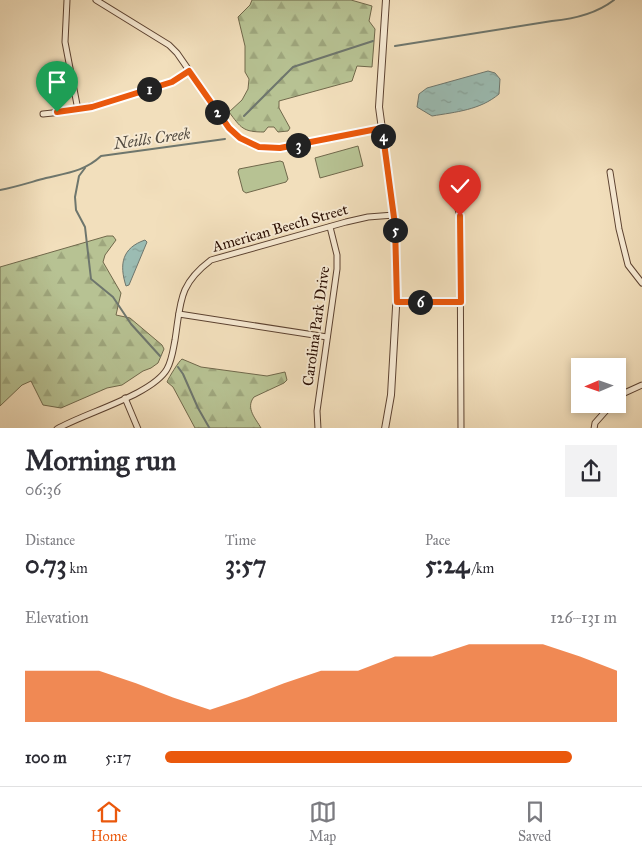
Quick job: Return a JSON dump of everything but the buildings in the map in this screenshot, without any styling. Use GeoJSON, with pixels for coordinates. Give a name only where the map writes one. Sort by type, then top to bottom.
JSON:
{"type":"FeatureCollection","features":[{"type":"Feature","properties":{"kind":"street"},"geometry":{"type":"LineString","coordinates":[[66,0],[65,42],[78,110]]}},
{"type":"Feature","properties":{"kind":"street"},"geometry":{"type":"LineString","coordinates":[[96,0],[169,45],[177,53],[229,128],[240,138],[259,147],[280,148],[382,128]]}},
{"type":"Feature","properties":{"kind":"street"},"geometry":{"type":"LineString","coordinates":[[384,428],[391,394],[397,302],[394,214],[382,128],[380,94],[386,0]]}},
{"type":"Feature","properties":{"kind":"street"},"geometry":{"type":"LineString","coordinates":[[44,114],[78,110],[172,82],[189,71]]}},
{"type":"Feature","properties":{"kind":"street"},"geometry":{"type":"LineString","coordinates":[[610,172],[618,229],[628,265],[642,282]]}},
{"type":"Feature","properties":{"kind":"street"},"geometry":{"type":"LineString","coordinates":[[452,199],[458,208],[460,216],[461,428]]}},
{"type":"Feature","properties":{"kind":"street","name":"American Beech Street"},"geometry":{"type":"LineString","coordinates":[[57,428],[147,387],[166,370],[172,355],[182,296],[189,281],[199,269],[211,260],[368,217],[394,214]]}},
{"type":"Feature","properties":{"kind":"street","name":"Carolina Park Drive"},"geometry":{"type":"LineString","coordinates":[[318,428],[317,411],[337,269],[337,255],[330,227]]}},
{"type":"Feature","properties":{"kind":"street"},"geometry":{"type":"LineString","coordinates":[[397,302],[461,302]]}},
{"type":"Feature","properties":{"kind":"street"},"geometry":{"type":"LineString","coordinates":[[179,314],[328,337]]}},
{"type":"Feature","properties":{"kind":"street"},"geometry":{"type":"LineString","coordinates":[[626,393],[642,385]]}},
{"type":"Feature","properties":{"kind":"street"},"geometry":{"type":"LineString","coordinates":[[125,398],[138,428]]}},
{"type":"Feature","properties":{"kind":"street"},"geometry":{"type":"LineString","coordinates":[[594,428],[595,423],[604,413]]}},
{"type":"Feature","properties":{"kind":"green space"},"geometry":{"type":"Polygon","coordinates":[[[252,0],[351,0],[372,6],[369,21],[375,29],[372,67],[357,66],[352,81],[279,101],[279,108],[290,128],[288,131],[278,132],[274,127],[268,127],[264,132],[243,128],[229,112],[242,100],[248,89],[249,79],[245,72],[245,46],[238,17],[250,5],[252,0]]]}},
{"type":"Feature","properties":{"kind":"green space"},"geometry":{"type":"Polygon","coordinates":[[[358,146],[363,166],[320,178],[315,158],[358,146]]]}},
{"type":"Feature","properties":{"kind":"green space"},"geometry":{"type":"Polygon","coordinates":[[[283,162],[288,179],[286,182],[246,193],[243,191],[238,172],[239,169],[283,162]]]}},
{"type":"Feature","properties":{"kind":"green space"},"geometry":{"type":"Polygon","coordinates":[[[107,236],[113,236],[116,240],[105,255],[103,262],[121,293],[116,315],[130,318],[162,345],[164,349],[158,363],[122,385],[107,388],[61,408],[43,405],[31,381],[22,385],[0,406],[0,267],[107,236]]]}},
{"type":"Feature","properties":{"kind":"green space"},"geometry":{"type":"Polygon","coordinates":[[[182,359],[201,367],[267,376],[285,372],[287,380],[254,397],[251,409],[261,428],[195,428],[173,387],[167,382],[182,359]]]}},
{"type":"Feature","properties":{"kind":"water"},"geometry":{"type":"Polygon","coordinates":[[[488,71],[495,73],[500,79],[499,94],[484,104],[467,110],[432,116],[417,107],[419,94],[427,88],[488,71]]]}},
{"type":"Feature","properties":{"kind":"water"},"geometry":{"type":"Polygon","coordinates":[[[145,240],[147,242],[129,285],[126,286],[123,271],[124,258],[131,247],[145,240]]]}},
{"type":"Feature","properties":{"kind":"waterway","name":"Neills Creek"},"geometry":{"type":"LineString","coordinates":[[395,46],[568,19],[600,9],[614,0]]}},
{"type":"Feature","properties":{"kind":"waterway","name":"Neills Creek"},"geometry":{"type":"LineString","coordinates":[[244,116],[293,67],[373,41]]}},
{"type":"Feature","properties":{"kind":"waterway","name":"Neills Creek"},"geometry":{"type":"LineString","coordinates":[[0,190],[75,171],[89,165],[101,156],[225,139]]}},
{"type":"Feature","properties":{"kind":"waterway"},"geometry":{"type":"LineString","coordinates":[[85,168],[79,176],[75,197],[76,210],[85,227],[91,279],[113,297],[131,324],[160,356]]}},
{"type":"Feature","properties":{"kind":"waterway"},"geometry":{"type":"LineString","coordinates":[[178,367],[209,428]]}},
{"type":"Feature","properties":{"kind":"route"},"geometry":{"type":"LineString","coordinates":[[57,112],[92,107],[172,82],[189,71],[229,128],[240,138],[259,147],[280,148],[382,128],[395,225],[397,302],[461,302],[460,216]]}}]}
